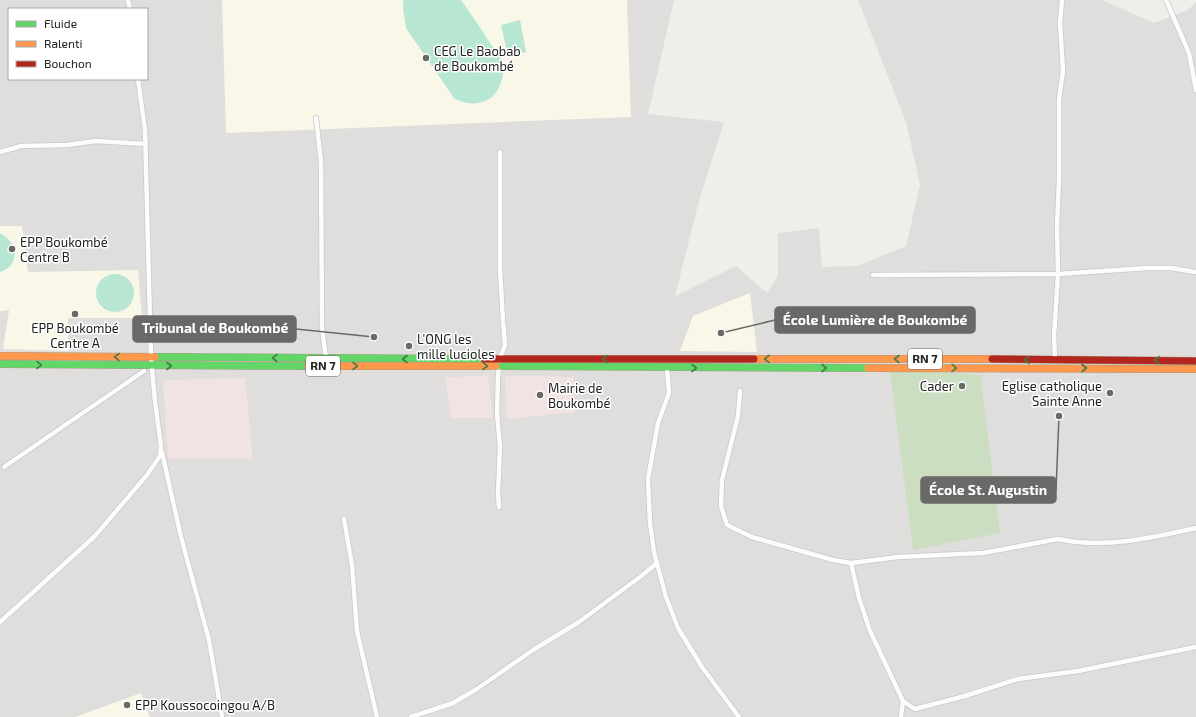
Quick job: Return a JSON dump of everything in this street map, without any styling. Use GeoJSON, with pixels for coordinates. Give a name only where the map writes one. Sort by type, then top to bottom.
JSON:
{"type":"FeatureCollection","features":[{"type":"Feature","properties":{"kind":"main road","name":"RN 7"},"geometry":{"type":"LineString","coordinates":[[0,356],[152,358],[1196,361]]}},
{"type":"Feature","properties":{"kind":"main road","name":"RN 7"},"geometry":{"type":"LineString","coordinates":[[0,364],[152,366],[1196,369]]}},
{"type":"Feature","properties":{"kind":"street"},"geometry":{"type":"LineString","coordinates":[[1055,360],[1054,336],[1058,274],[1057,227],[1059,180],[1059,100],[1063,71],[1060,23],[1062,0]]}},
{"type":"Feature","properties":{"kind":"street"},"geometry":{"type":"LineString","coordinates":[[1166,0],[1189,53],[1196,90]]}},
{"type":"Feature","properties":{"kind":"street"},"geometry":{"type":"LineString","coordinates":[[138,80],[146,144],[152,366],[155,402],[161,446],[181,537],[209,640],[222,717]]}},
{"type":"Feature","properties":{"kind":"street"},"geometry":{"type":"LineString","coordinates":[[316,118],[321,162],[322,328],[326,358]]}},
{"type":"Feature","properties":{"kind":"street"},"geometry":{"type":"LineString","coordinates":[[0,152],[21,146],[67,145],[96,141],[146,144]]}},
{"type":"Feature","properties":{"kind":"street"},"geometry":{"type":"LineString","coordinates":[[499,507],[498,492],[500,447],[496,413],[500,358],[505,345],[500,269],[500,152]]}},
{"type":"Feature","properties":{"kind":"street"},"geometry":{"type":"LineString","coordinates":[[873,275],[1058,274],[1147,268],[1171,268],[1196,272]]}},
{"type":"Feature","properties":{"kind":"street"},"geometry":{"type":"LineString","coordinates":[[667,368],[669,393],[658,423],[648,478],[650,523],[657,563],[666,597],[678,628],[702,667],[739,717]]}},
{"type":"Feature","properties":{"kind":"street"},"geometry":{"type":"LineString","coordinates":[[4,467],[52,432],[144,371]]}},
{"type":"Feature","properties":{"kind":"street"},"geometry":{"type":"LineString","coordinates":[[740,391],[738,416],[722,480],[721,506],[727,525],[752,537],[833,560],[851,562],[898,557],[983,552],[1058,539],[1099,543],[1128,541],[1196,529]]}},
{"type":"Feature","properties":{"kind":"street"},"geometry":{"type":"LineString","coordinates":[[0,622],[95,536],[147,475],[160,456],[161,446]]}},
{"type":"Feature","properties":{"kind":"street"},"geometry":{"type":"LineString","coordinates":[[344,519],[352,564],[357,631],[377,717]]}},
{"type":"Feature","properties":{"kind":"street"},"geometry":{"type":"LineString","coordinates":[[851,562],[859,598],[870,631],[903,701],[915,709],[965,696],[1018,679],[1078,671],[1196,647]]}},
{"type":"Feature","properties":{"kind":"street"},"geometry":{"type":"LineString","coordinates":[[411,717],[453,703],[477,689],[578,622],[657,563]]}},
{"type":"Feature","properties":{"kind":"street"},"geometry":{"type":"LineString","coordinates":[[901,717],[903,701]]}},
{"type":"Feature","properties":{"kind":"shaded area"},"geometry":{"type":"Polygon","coordinates":[[[0,0],[674,0],[648,114],[724,122],[699,201],[675,296],[736,266],[767,293],[778,276],[778,233],[819,228],[822,267],[857,266],[906,246],[920,185],[906,122],[858,0],[1102,0],[1154,23],[1188,10],[1196,2],[1196,717],[0,717],[0,0]]]}},
{"type":"Feature","properties":{"kind":"shaded area","name":"CEG Le Baobab de Boukombé"},"geometry":{"type":"Polygon","coordinates":[[[222,0],[627,0],[631,117],[226,133],[222,0]]]}},
{"type":"Feature","properties":{"kind":"shaded area","name":"EPP Boukombé Centre A"},"geometry":{"type":"Polygon","coordinates":[[[0,226],[22,226],[28,272],[138,270],[142,318],[68,318],[68,351],[3,349],[9,310],[0,311],[0,226]]]}},
{"type":"Feature","properties":{"kind":"shaded area"},"geometry":{"type":"Polygon","coordinates":[[[750,293],[757,352],[680,351],[693,316],[750,293]]]}},
{"type":"Feature","properties":{"kind":"shaded area"},"geometry":{"type":"Polygon","coordinates":[[[488,376],[493,418],[451,418],[445,378],[488,376]]]}},
{"type":"Feature","properties":{"kind":"shaded area","name":"Mairie de Boukombé"},"geometry":{"type":"Polygon","coordinates":[[[505,376],[574,377],[575,412],[507,419],[505,376]]]}},
{"type":"Feature","properties":{"kind":"shaded area"},"geometry":{"type":"Polygon","coordinates":[[[245,378],[253,459],[168,459],[163,380],[245,378]]]}},
{"type":"Feature","properties":{"kind":"shaded area","name":"EPP Koussocoingou A/B"},"geometry":{"type":"Polygon","coordinates":[[[141,693],[150,717],[75,717],[141,693]]]}},
{"type":"Feature","properties":{"kind":"green space"},"geometry":{"type":"Polygon","coordinates":[[[404,0],[461,0],[502,61],[503,77],[499,88],[493,96],[480,103],[467,103],[454,98],[406,28],[403,8],[404,0]]]}},
{"type":"Feature","properties":{"kind":"green space"},"geometry":{"type":"Polygon","coordinates":[[[520,20],[526,52],[508,56],[501,25],[520,20]]]}},
{"type":"Feature","properties":{"kind":"green space"},"geometry":{"type":"Polygon","coordinates":[[[0,233],[11,242],[15,253],[11,264],[7,269],[0,272],[0,233]]]}},
{"type":"Feature","properties":{"kind":"green space"},"geometry":{"type":"Polygon","coordinates":[[[111,274],[119,274],[129,279],[133,286],[133,300],[129,307],[119,312],[111,312],[101,307],[99,304],[96,297],[96,289],[101,279],[104,277],[111,274]]]}},
{"type":"Feature","properties":{"kind":"green space"},"geometry":{"type":"Polygon","coordinates":[[[890,370],[982,375],[981,381],[1000,533],[913,550],[890,370]]]}},
{"type":"Feature","properties":{"kind":"traffic: fast"},"geometry":{"type":"LineString","coordinates":[[155,357],[484,359]]}},
{"type":"Feature","properties":{"kind":"traffic: fast"},"geometry":{"type":"LineString","coordinates":[[0,364],[308,366]]}},
{"type":"Feature","properties":{"kind":"traffic: fast"},"geometry":{"type":"LineString","coordinates":[[496,366],[868,368]]}},
{"type":"Feature","properties":{"kind":"traffic: slow"},"geometry":{"type":"LineString","coordinates":[[0,356],[155,357]]}},
{"type":"Feature","properties":{"kind":"traffic: slow"},"geometry":{"type":"LineString","coordinates":[[754,359],[992,359]]}},
{"type":"Feature","properties":{"kind":"traffic: slow"},"geometry":{"type":"LineString","coordinates":[[308,366],[496,366]]}},
{"type":"Feature","properties":{"kind":"traffic: slow"},"geometry":{"type":"LineString","coordinates":[[868,368],[1196,369]]}},
{"type":"Feature","properties":{"kind":"traffic: jam"},"geometry":{"type":"LineString","coordinates":[[484,359],[754,359]]}},
{"type":"Feature","properties":{"kind":"traffic: jam"},"geometry":{"type":"LineString","coordinates":[[992,359],[1196,361]]}},
{"type":"Feature","properties":{"kind":"place","name":"CEG Le Baobab de Boukombé"},"geometry":{"type":"Point","coordinates":[426,58]}},
{"type":"Feature","properties":{"kind":"place","name":"EPP Boukombé Centre B"},"geometry":{"type":"Point","coordinates":[12,249]}},
{"type":"Feature","properties":{"kind":"place","name":"EPP Boukombé Centre A"},"geometry":{"type":"Point","coordinates":[75,314]}},
{"type":"Feature","properties":{"kind":"place","name":"École Lumière de Boukombé"},"geometry":{"type":"Point","coordinates":[721,333]}},
{"type":"Feature","properties":{"kind":"place","name":"Tribunal de Boukombé"},"geometry":{"type":"Point","coordinates":[374,337]}},
{"type":"Feature","properties":{"kind":"place","name":"L'ONG les mille lucioles"},"geometry":{"type":"Point","coordinates":[409,346]}},
{"type":"Feature","properties":{"kind":"place","name":"Cader"},"geometry":{"type":"Point","coordinates":[962,386]}},
{"type":"Feature","properties":{"kind":"place","name":"Eglise catholique Sainte Anne"},"geometry":{"type":"Point","coordinates":[1110,393]}},
{"type":"Feature","properties":{"kind":"place","name":"Mairie de Boukombé"},"geometry":{"type":"Point","coordinates":[540,395]}},
{"type":"Feature","properties":{"kind":"place","name":"École St. Augustin"},"geometry":{"type":"Point","coordinates":[1059,416]}},
{"type":"Feature","properties":{"kind":"place","name":"EPP Koussocoingou A/B"},"geometry":{"type":"Point","coordinates":[127,705]}}]}
